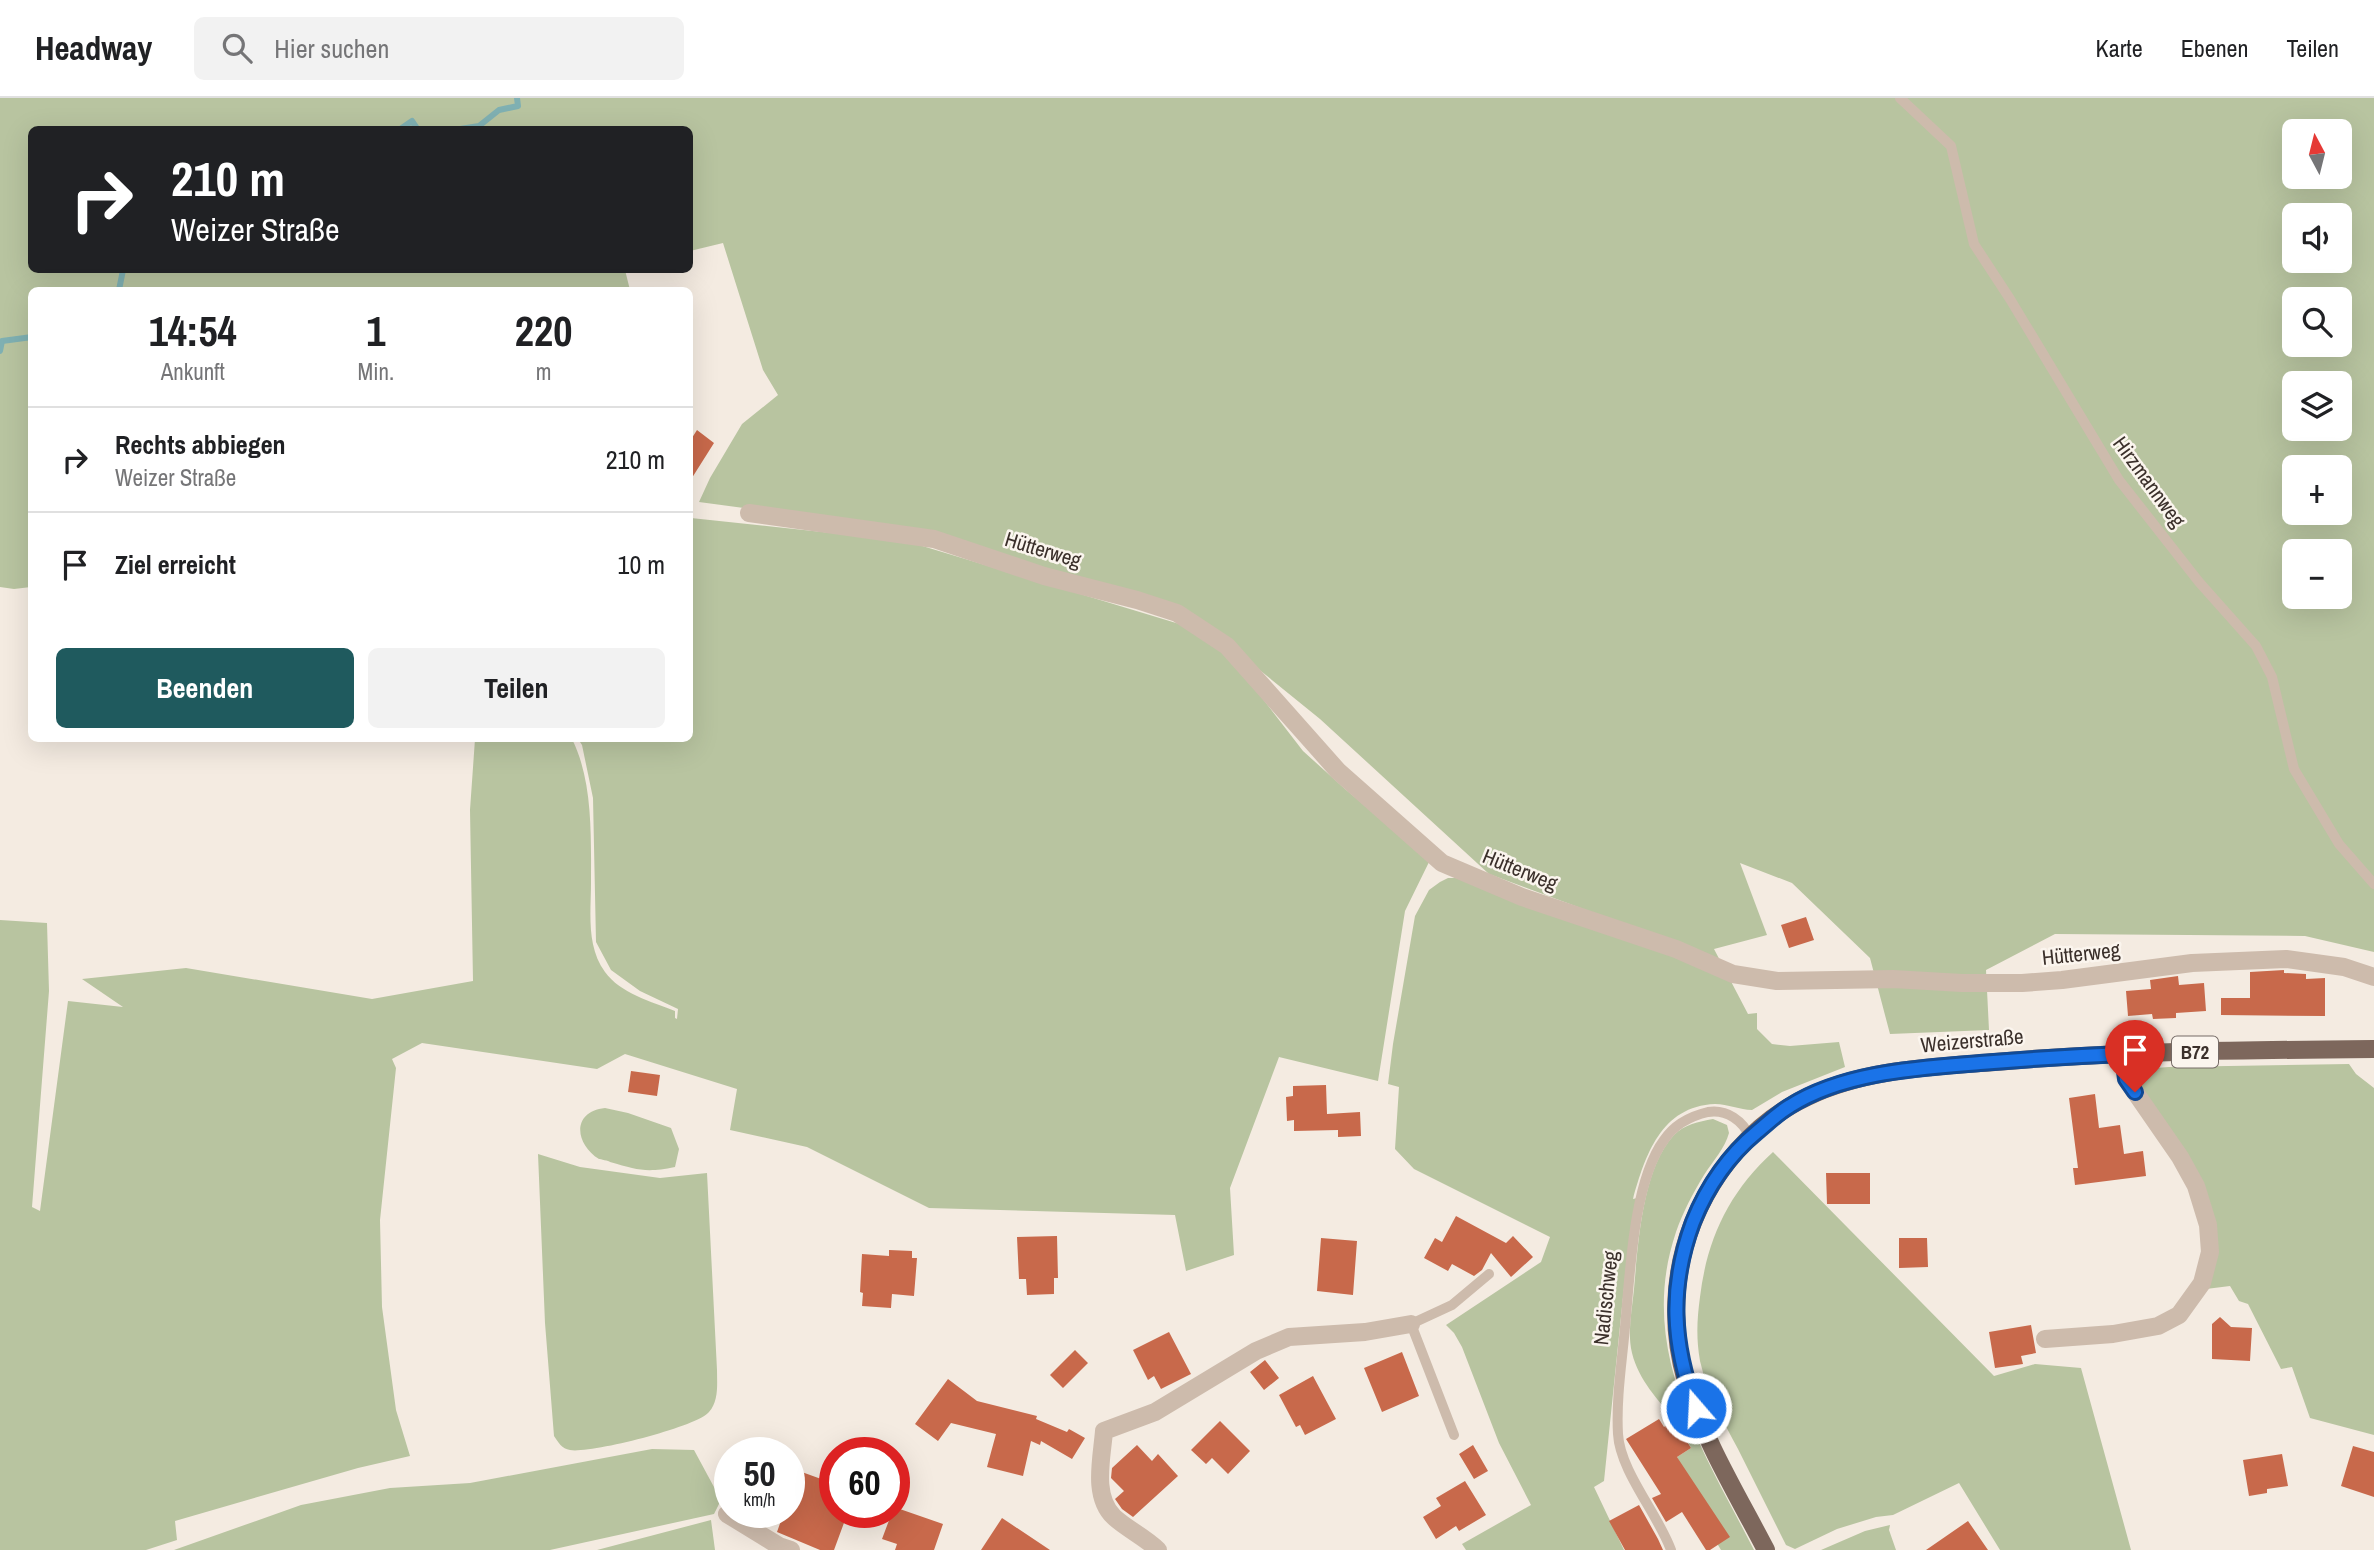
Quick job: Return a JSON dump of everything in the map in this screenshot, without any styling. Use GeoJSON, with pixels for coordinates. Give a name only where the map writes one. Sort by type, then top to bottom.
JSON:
{"type":"FeatureCollection","features":[{"type":"Feature","properties":{"kind":"main road","name":"Weizerstraße"},"geometry":{"type":"LineString","coordinates":[[1766,1550],[1696,1408],[1685,1380],[1676,1313],[1676,1287],[1685,1242],[1712,1182],[1748,1132],[1810,1095],[1901,1070],[2036,1058],[2123,1054],[2374,1049]]}},
{"type":"Feature","properties":{"kind":"street","name":"Hütterweg"},"geometry":{"type":"LineString","coordinates":[[749,513],[934,539],[1044,576],[1177,613],[1227,646],[1338,771],[1442,863],[1522,897],[1676,949],[1733,974],[1777,981],[1893,979],[2022,983],[2062,981],[2192,963],[2287,959],[2344,967],[2374,977]]}},
{"type":"Feature","properties":{"kind":"street"},"geometry":{"type":"LineString","coordinates":[[2045,1339],[2113,1334],[2158,1326],[2179,1315],[2203,1283],[2210,1252],[2208,1225],[2196,1186],[2157,1122],[2126,1079],[2123,1054]]}},
{"type":"Feature","properties":{"kind":"street"},"geometry":{"type":"LineString","coordinates":[[1158,1550],[1113,1516],[1105,1506],[1101,1485],[1104,1431],[1155,1412],[1256,1351],[1289,1337],[1365,1332],[1411,1324]]}},
{"type":"Feature","properties":{"kind":"street"},"geometry":{"type":"LineString","coordinates":[[750,1528],[779,1546],[791,1550]]}},
{"type":"Feature","properties":{"kind":"lane","name":"Hirzmannweg"},"geometry":{"type":"LineString","coordinates":[[1899,98],[1951,146],[1974,244],[2119,480],[2199,582],[2256,646],[2272,677],[2294,769],[2339,844],[2374,884]]}},
{"type":"Feature","properties":{"kind":"lane","name":"Nadischweg"},"geometry":{"type":"LineString","coordinates":[[1671,1550],[1627,1464],[1619,1442],[1618,1404],[1638,1219],[1652,1164],[1663,1141],[1672,1131],[1692,1117],[1712,1111],[1727,1114],[1748,1132]]}},
{"type":"Feature","properties":{"kind":"lane"},"geometry":{"type":"LineString","coordinates":[[1454,1435],[1411,1324],[1452,1305],[1489,1274]]}},
{"type":"Feature","properties":{"kind":"green space"},"geometry":{"type":"Polygon","coordinates":[[[0,98],[2374,98],[2374,952],[2305,936],[2055,934],[1986,970],[1989,1030],[1890,1034],[1870,958],[1792,883],[1740,863],[1767,935],[1714,949],[1748,1014],[1757,1013],[1757,1029],[1772,1044],[1790,1046],[1839,1042],[1845,1067],[1782,1092],[1752,1110],[1715,1104],[1696,1107],[1681,1114],[1658,1136],[1643,1166],[1633,1199],[1637,1198],[1626,1268],[1604,1481],[1594,1487],[1624,1550],[1466,1550],[1462,1544],[1531,1505],[1499,1443],[1462,1347],[1446,1325],[1541,1262],[1550,1237],[1414,1169],[1395,1149],[1399,1087],[1388,1084],[1415,916],[1429,890],[1448,878],[1463,878],[1594,913],[1489,874],[1320,719],[1219,637],[1056,576],[796,515],[699,502],[742,424],[778,395],[763,370],[723,243],[693,250],[693,126],[28,126],[28,273],[626,273],[629,287],[28,287],[28,587],[0,587],[0,98]]]}},
{"type":"Feature","properties":{"kind":"green space"},"geometry":{"type":"Polygon","coordinates":[[[693,518],[906,541],[1186,626],[1225,650],[1303,751],[1430,860],[1405,911],[1378,1081],[1279,1057],[1230,1188],[1234,1255],[1186,1271],[1175,1215],[929,1208],[807,1147],[730,1130],[737,1089],[625,1054],[597,1069],[422,1043],[392,1059],[396,1068],[380,1220],[382,1307],[396,1410],[410,1456],[358,1468],[175,1521],[177,1540],[146,1550],[0,1550],[0,920],[47,923],[49,991],[32,1207],[40,1211],[68,1001],[123,1007],[82,979],[186,968],[372,999],[473,981],[470,810],[475,742],[573,742],[587,791],[591,847],[590,917],[592,940],[599,962],[619,986],[675,1011],[677,1019],[678,1009],[640,991],[611,970],[596,942],[593,798],[580,742],[693,742],[693,518]]]}},
{"type":"Feature","properties":{"kind":"green space"},"geometry":{"type":"Polygon","coordinates":[[[2349,1064],[2356,1074],[2374,1088],[2374,1435],[2310,1418],[2292,1367],[2281,1369],[2248,1304],[2239,1301],[2230,1286],[2206,1289],[2217,1240],[2136,1076],[2141,1069],[2169,1067],[2349,1064]]]}},
{"type":"Feature","properties":{"kind":"green space"},"geometry":{"type":"Polygon","coordinates":[[[605,1108],[671,1128],[679,1149],[675,1167],[635,1169],[599,1159],[591,1153],[581,1137],[582,1122],[594,1111],[605,1108]]]}},
{"type":"Feature","properties":{"kind":"green space"},"geometry":{"type":"Polygon","coordinates":[[[1713,1119],[1727,1125],[1729,1133],[1692,1196],[1676,1232],[1666,1275],[1664,1317],[1670,1358],[1696,1437],[1754,1550],[1721,1550],[1718,1545],[1677,1457],[1691,1448],[1677,1423],[1644,1381],[1635,1363],[1630,1337],[1640,1230],[1648,1187],[1655,1167],[1663,1150],[1678,1131],[1713,1119]]]}},
{"type":"Feature","properties":{"kind":"green space"},"geometry":{"type":"Polygon","coordinates":[[[1773,1152],[1994,1376],[2035,1364],[2081,1368],[2131,1550],[2000,1550],[1959,1483],[1893,1515],[1876,1517],[1837,1529],[1795,1549],[1786,1545],[1711,1395],[1700,1361],[1697,1336],[1703,1276],[1715,1236],[1732,1200],[1773,1152]]]}},
{"type":"Feature","properties":{"kind":"green space"},"geometry":{"type":"Polygon","coordinates":[[[538,1154],[580,1167],[660,1178],[707,1173],[717,1387],[712,1408],[700,1418],[665,1432],[598,1448],[570,1450],[560,1445],[554,1436],[545,1323],[538,1154]]]}},
{"type":"Feature","properties":{"kind":"green space"},"geometry":{"type":"Polygon","coordinates":[[[652,1449],[694,1450],[714,1487],[714,1514],[550,1550],[174,1550],[301,1505],[390,1488],[470,1483],[652,1449]]]}},
{"type":"Feature","properties":{"kind":"green space"},"geometry":{"type":"Polygon","coordinates":[[[711,1520],[715,1550],[597,1550],[711,1520]]]}},
{"type":"Feature","properties":{"kind":"green space"},"geometry":{"type":"Polygon","coordinates":[[[1890,1525],[1889,1530],[1896,1550],[1821,1550],[1865,1531],[1890,1525]]]}},
{"type":"Feature","properties":{"kind":"building"},"geometry":{"type":"Polygon","coordinates":[[[697,430],[714,443],[693,476],[693,436],[697,430]]]}},
{"type":"Feature","properties":{"kind":"building"},"geometry":{"type":"Polygon","coordinates":[[[1806,917],[1814,940],[1789,948],[1781,925],[1806,917]]]}},
{"type":"Feature","properties":{"kind":"building"},"geometry":{"type":"Polygon","coordinates":[[[2284,970],[2284,973],[2306,974],[2306,979],[2325,978],[2325,1016],[2221,1015],[2221,998],[2250,998],[2250,972],[2284,970]]]}},
{"type":"Feature","properties":{"kind":"building"},"geometry":{"type":"Polygon","coordinates":[[[2178,976],[2179,985],[2204,983],[2206,1011],[2176,1013],[2176,1018],[2153,1019],[2152,1014],[2128,1016],[2126,991],[2151,989],[2150,980],[2178,976]]]}},
{"type":"Feature","properties":{"kind":"building"},"geometry":{"type":"Polygon","coordinates":[[[631,1071],[660,1075],[657,1096],[628,1092],[631,1071]]]}},
{"type":"Feature","properties":{"kind":"building"},"geometry":{"type":"Polygon","coordinates":[[[1326,1085],[1327,1114],[1360,1112],[1361,1136],[1338,1137],[1338,1130],[1294,1131],[1294,1120],[1287,1121],[1286,1097],[1293,1096],[1293,1086],[1326,1085]]]}},
{"type":"Feature","properties":{"kind":"building"},"geometry":{"type":"Polygon","coordinates":[[[2095,1094],[2099,1128],[2120,1125],[2124,1154],[2143,1151],[2146,1176],[2075,1185],[2073,1168],[2078,1168],[2069,1098],[2095,1094]]]}},
{"type":"Feature","properties":{"kind":"building"},"geometry":{"type":"Polygon","coordinates":[[[1826,1173],[1870,1173],[1870,1204],[1827,1204],[1826,1173]]]}},
{"type":"Feature","properties":{"kind":"building"},"geometry":{"type":"Polygon","coordinates":[[[1456,1216],[1506,1243],[1513,1236],[1533,1257],[1511,1277],[1491,1253],[1482,1270],[1474,1276],[1452,1264],[1448,1271],[1424,1258],[1435,1238],[1442,1242],[1456,1216]]]}},
{"type":"Feature","properties":{"kind":"building"},"geometry":{"type":"Polygon","coordinates":[[[1057,1236],[1058,1278],[1054,1278],[1054,1294],[1027,1295],[1026,1279],[1019,1279],[1017,1237],[1057,1236]]]}},
{"type":"Feature","properties":{"kind":"building"},"geometry":{"type":"Polygon","coordinates":[[[1321,1238],[1357,1241],[1353,1295],[1317,1291],[1321,1238]]]}},
{"type":"Feature","properties":{"kind":"building"},"geometry":{"type":"Polygon","coordinates":[[[1899,1238],[1927,1238],[1928,1267],[1899,1268],[1899,1238]]]}},
{"type":"Feature","properties":{"kind":"building"},"geometry":{"type":"Polygon","coordinates":[[[889,1250],[912,1251],[912,1258],[917,1258],[914,1296],[892,1294],[891,1308],[862,1306],[862,1254],[889,1256],[889,1250]]]}},
{"type":"Feature","properties":{"kind":"building"},"geometry":{"type":"Polygon","coordinates":[[[2220,1317],[2231,1327],[2252,1328],[2250,1361],[2212,1359],[2212,1324],[2220,1317]]]}},
{"type":"Feature","properties":{"kind":"building"},"geometry":{"type":"Polygon","coordinates":[[[2031,1325],[2036,1353],[2021,1356],[2023,1364],[1995,1368],[1989,1332],[2031,1325]]]}},
{"type":"Feature","properties":{"kind":"building"},"geometry":{"type":"Polygon","coordinates":[[[1169,1332],[1191,1374],[1161,1389],[1154,1376],[1148,1380],[1133,1350],[1169,1332]]]}},
{"type":"Feature","properties":{"kind":"building"},"geometry":{"type":"Polygon","coordinates":[[[1075,1350],[1088,1363],[1063,1388],[1050,1375],[1075,1350]]]}},
{"type":"Feature","properties":{"kind":"building"},"geometry":{"type":"Polygon","coordinates":[[[1402,1352],[1419,1396],[1382,1412],[1364,1368],[1402,1352]]]}},
{"type":"Feature","properties":{"kind":"building"},"geometry":{"type":"Polygon","coordinates":[[[1265,1360],[1279,1378],[1264,1390],[1250,1372],[1265,1360]]]}},
{"type":"Feature","properties":{"kind":"building"},"geometry":{"type":"Polygon","coordinates":[[[1313,1376],[1336,1419],[1305,1435],[1300,1425],[1296,1427],[1279,1395],[1313,1376]]]}},
{"type":"Feature","properties":{"kind":"building"},"geometry":{"type":"Polygon","coordinates":[[[948,1379],[977,1401],[1037,1416],[1036,1419],[1067,1432],[1069,1429],[1085,1438],[1072,1459],[1041,1441],[1040,1445],[1031,1441],[1023,1476],[987,1467],[996,1434],[951,1423],[938,1441],[915,1424],[948,1379]]]}},
{"type":"Feature","properties":{"kind":"building"},"geometry":{"type":"Polygon","coordinates":[[[1659,1419],[1664,1427],[1674,1420],[1691,1448],[1677,1457],[1730,1537],[1710,1550],[1706,1550],[1682,1512],[1666,1522],[1652,1498],[1661,1494],[1626,1439],[1659,1419]]]}},
{"type":"Feature","properties":{"kind":"building"},"geometry":{"type":"Polygon","coordinates":[[[1220,1421],[1250,1451],[1228,1474],[1212,1458],[1206,1464],[1191,1450],[1220,1421]]]}},
{"type":"Feature","properties":{"kind":"building"},"geometry":{"type":"Polygon","coordinates":[[[1137,1445],[1152,1461],[1158,1454],[1178,1476],[1133,1517],[1122,1509],[1115,1499],[1124,1491],[1111,1478],[1112,1468],[1137,1445]]]}},
{"type":"Feature","properties":{"kind":"building"},"geometry":{"type":"Polygon","coordinates":[[[1473,1445],[1488,1471],[1474,1479],[1459,1454],[1473,1445]]]}},
{"type":"Feature","properties":{"kind":"building"},"geometry":{"type":"Polygon","coordinates":[[[2353,1446],[2374,1452],[2374,1497],[2341,1486],[2353,1446]]]}},
{"type":"Feature","properties":{"kind":"building"},"geometry":{"type":"Polygon","coordinates":[[[2282,1454],[2288,1486],[2267,1489],[2267,1493],[2249,1496],[2243,1460],[2282,1454]]]}},
{"type":"Feature","properties":{"kind":"building"},"geometry":{"type":"Polygon","coordinates":[[[805,1473],[819,1478],[819,1528],[842,1528],[834,1550],[820,1550],[777,1532],[778,1528],[805,1528],[805,1473]]]}},
{"type":"Feature","properties":{"kind":"building"},"geometry":{"type":"Polygon","coordinates":[[[1465,1481],[1486,1515],[1459,1531],[1456,1526],[1436,1539],[1423,1517],[1441,1506],[1436,1498],[1465,1481]]]}},
{"type":"Feature","properties":{"kind":"building"},"geometry":{"type":"Polygon","coordinates":[[[1639,1505],[1663,1550],[1625,1550],[1609,1521],[1639,1505]]]}},
{"type":"Feature","properties":{"kind":"building"},"geometry":{"type":"Polygon","coordinates":[[[910,1513],[943,1524],[934,1550],[895,1550],[897,1544],[882,1539],[886,1528],[910,1528],[910,1513]]]}},
{"type":"Feature","properties":{"kind":"building"},"geometry":{"type":"Polygon","coordinates":[[[1002,1518],[1050,1550],[981,1550],[1002,1518]]]}},
{"type":"Feature","properties":{"kind":"building"},"geometry":{"type":"Polygon","coordinates":[[[1968,1521],[1988,1550],[1926,1550],[1968,1521]]]}},
{"type":"Feature","properties":{"kind":"waterway"},"geometry":{"type":"LineString","coordinates":[[479,126],[499,110],[518,106],[517,98]]}},
{"type":"Feature","properties":{"kind":"waterway"},"geometry":{"type":"LineString","coordinates":[[405,126],[412,121],[415,126]]}},
{"type":"Feature","properties":{"kind":"waterway"},"geometry":{"type":"LineString","coordinates":[[120,287],[122,273]]}},
{"type":"Feature","properties":{"kind":"waterway"},"geometry":{"type":"LineString","coordinates":[[0,351],[2,341],[28,338]]}},
{"type":"Feature","properties":{"kind":"route"},"geometry":{"type":"LineString","coordinates":[[1696,1408],[1685,1380],[1676,1313],[1676,1287],[1685,1242],[1712,1182],[1750,1137],[1772,1118],[1810,1095],[1850,1081],[1901,1070],[2036,1058],[2123,1054],[2126,1079],[2135,1092]]}}]}
